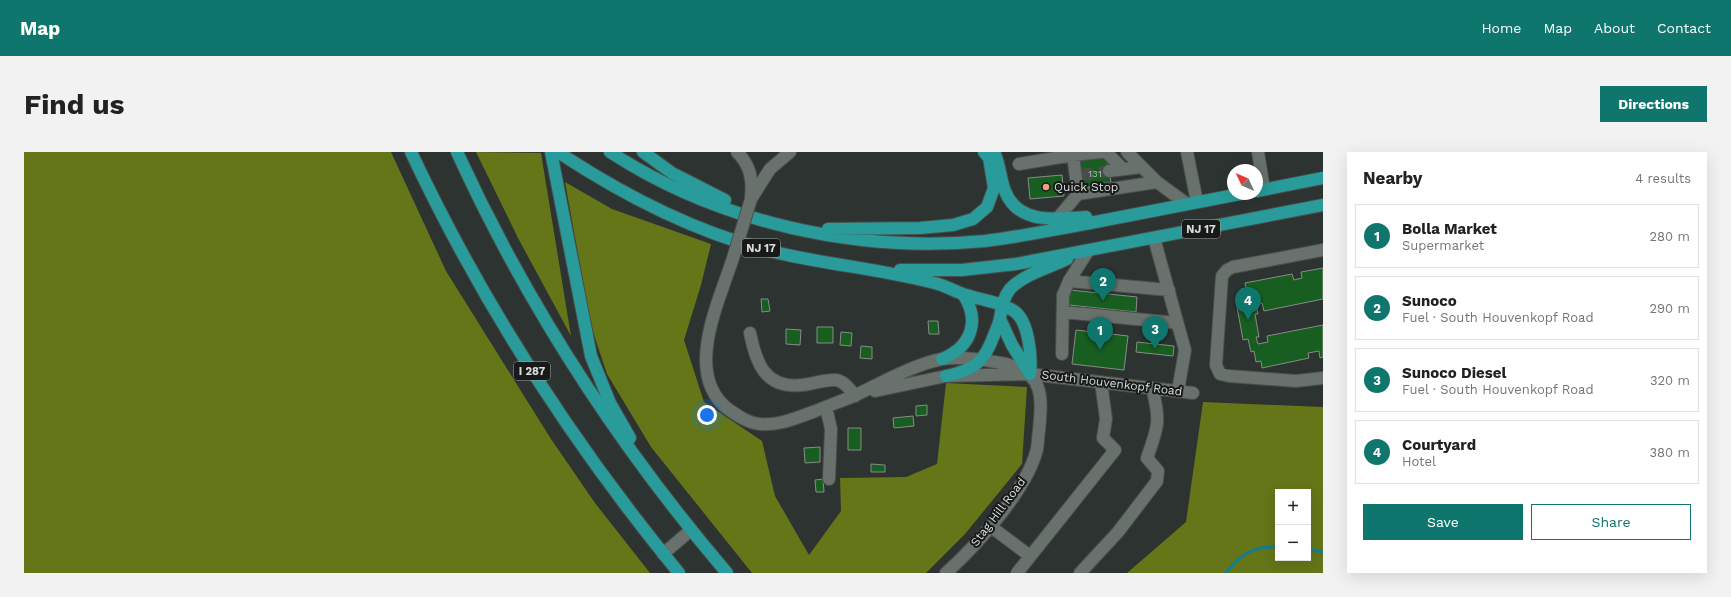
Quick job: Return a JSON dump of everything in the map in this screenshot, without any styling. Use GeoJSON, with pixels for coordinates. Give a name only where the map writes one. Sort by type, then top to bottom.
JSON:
{"type":"FeatureCollection","features":[{"type":"Feature","properties":{"kind":"highway","name":"I 287"},"geometry":{"type":"LineString","coordinates":[[411,152],[470,266],[526,362],[585,450],[679,573]]}},
{"type":"Feature","properties":{"kind":"highway","name":"I 287"},"geometry":{"type":"LineString","coordinates":[[457,152],[524,283],[576,371],[631,452],[691,530],[727,573]]}},
{"type":"Feature","properties":{"kind":"highway"},"geometry":{"type":"LineString","coordinates":[[551,152],[583,320],[596,372],[619,420],[691,530]]}},
{"type":"Feature","properties":{"kind":"highway","name":"NJ 17"},"geometry":{"type":"LineString","coordinates":[[558,152],[621,191],[700,228],[790,256],[851,266],[909,271],[962,270],[1016,264],[1323,205]]}},
{"type":"Feature","properties":{"kind":"highway","name":"NJ 17"},"geometry":{"type":"LineString","coordinates":[[610,152],[634,167],[686,192],[732,210],[796,229],[882,242],[961,243],[1012,237],[1227,196]]}},
{"type":"Feature","properties":{"kind":"highway"},"geometry":{"type":"LineString","coordinates":[[643,152],[690,182],[767,221]]}},
{"type":"Feature","properties":{"kind":"highway"},"geometry":{"type":"LineString","coordinates":[[989,153],[1005,191],[1014,205],[1025,213],[1037,218],[1057,219],[1131,215]]}},
{"type":"Feature","properties":{"kind":"highway"},"geometry":{"type":"LineString","coordinates":[[796,229],[903,229],[964,223],[980,214],[991,198],[994,188],[989,153]]}},
{"type":"Feature","properties":{"kind":"highway"},"geometry":{"type":"LineString","coordinates":[[1263,189],[1323,178]]}},
{"type":"Feature","properties":{"kind":"highway"},"geometry":{"type":"LineString","coordinates":[[946,376],[965,372],[983,359],[988,351],[1000,319],[1005,296],[1018,282],[1083,252]]}},
{"type":"Feature","properties":{"kind":"highway"},"geometry":{"type":"LineString","coordinates":[[851,266],[936,283],[952,288],[963,294],[1014,311],[1023,322],[1032,360],[1030,374]]}},
{"type":"Feature","properties":{"kind":"highway"},"geometry":{"type":"LineString","coordinates":[[942,359],[958,350],[966,343],[969,335],[972,313],[969,303],[963,294]]}},
{"type":"Feature","properties":{"kind":"highway"},"geometry":{"type":"LineString","coordinates":[[1000,319],[1012,345],[1030,374]]}},
{"type":"Feature","properties":{"kind":"street"},"geometry":{"type":"LineString","coordinates":[[737,152],[747,164],[751,174],[751,199]]}},
{"type":"Feature","properties":{"kind":"street"},"geometry":{"type":"LineString","coordinates":[[790,152],[770,169],[751,199],[707,340],[706,372],[712,390],[724,406],[740,418],[760,424],[779,424],[855,396],[888,379],[942,359],[983,359],[1012,366],[1030,374]]}},
{"type":"Feature","properties":{"kind":"street"},"geometry":{"type":"LineString","coordinates":[[1018,164],[1102,152]]}},
{"type":"Feature","properties":{"kind":"street"},"geometry":{"type":"LineString","coordinates":[[1106,152],[1123,169]]}},
{"type":"Feature","properties":{"kind":"street"},"geometry":{"type":"LineString","coordinates":[[1127,152],[1157,182],[1192,203]]}},
{"type":"Feature","properties":{"kind":"street"},"geometry":{"type":"LineString","coordinates":[[1187,152],[1192,203]]}},
{"type":"Feature","properties":{"kind":"street"},"geometry":{"type":"LineString","coordinates":[[1258,152],[1259,164]]}},
{"type":"Feature","properties":{"kind":"street"},"geometry":{"type":"LineString","coordinates":[[1057,219],[1078,194],[1078,175],[1073,155]]}},
{"type":"Feature","properties":{"kind":"street"},"geometry":{"type":"LineString","coordinates":[[1109,171],[1142,167]]}},
{"type":"Feature","properties":{"kind":"street"},"geometry":{"type":"LineString","coordinates":[[1078,194],[1157,182]]}},
{"type":"Feature","properties":{"kind":"street"},"geometry":{"type":"LineString","coordinates":[[1154,238],[1185,350],[1178,391]]}},
{"type":"Feature","properties":{"kind":"street"},"geometry":{"type":"LineString","coordinates":[[1323,250],[1233,267],[1227,270],[1222,276],[1216,365],[1220,374],[1229,376],[1296,381],[1323,378]]}},
{"type":"Feature","properties":{"kind":"street"},"geometry":{"type":"LineString","coordinates":[[1062,354],[1063,295],[1083,252]]}},
{"type":"Feature","properties":{"kind":"street"},"geometry":{"type":"LineString","coordinates":[[1069,280],[1169,290]]}},
{"type":"Feature","properties":{"kind":"street"},"geometry":{"type":"LineString","coordinates":[[1063,312],[1177,323]]}},
{"type":"Feature","properties":{"kind":"street"},"geometry":{"type":"LineString","coordinates":[[750,333],[758,362],[762,369],[776,381],[790,386],[836,380],[845,384],[855,396]]}},
{"type":"Feature","properties":{"kind":"street"},"geometry":{"type":"LineString","coordinates":[[855,396],[946,376],[1030,374]]}},
{"type":"Feature","properties":{"kind":"street","name":"South Houvenkopf Road"},"geometry":{"type":"LineString","coordinates":[[1030,374],[1193,393]]}},
{"type":"Feature","properties":{"kind":"street","name":"Stag Hill Road"},"geometry":{"type":"LineString","coordinates":[[946,573],[990,526],[1028,472],[1037,449],[1041,397],[1038,384],[1030,374]]}},
{"type":"Feature","properties":{"kind":"street"},"geometry":{"type":"LineString","coordinates":[[1017,573],[1115,450],[1103,438],[1106,418],[1101,382]]}},
{"type":"Feature","properties":{"kind":"street"},"geometry":{"type":"LineString","coordinates":[[1080,573],[1118,532],[1157,481],[1158,471],[1147,458],[1157,430],[1158,411],[1152,388]]}},
{"type":"Feature","properties":{"kind":"street"},"geometry":{"type":"LineString","coordinates":[[826,407],[831,430],[829,479]]}},
{"type":"Feature","properties":{"kind":"street"},"geometry":{"type":"LineString","coordinates":[[990,526],[1030,556]]}},
{"type":"Feature","properties":{"kind":"street"},"geometry":{"type":"LineString","coordinates":[[663,554],[691,530]]}},
{"type":"Feature","properties":{"kind":"green space"},"geometry":{"type":"Polygon","coordinates":[[[24,152],[391,152],[446,271],[551,439],[595,503],[650,573],[24,573],[24,152]]]}},
{"type":"Feature","properties":{"kind":"green space"},"geometry":{"type":"Polygon","coordinates":[[[476,152],[541,153],[571,336],[518,238],[476,152]]]}},
{"type":"Feature","properties":{"kind":"green space"},"geometry":{"type":"Polygon","coordinates":[[[565,182],[612,209],[711,244],[701,285],[684,340],[704,402],[762,441],[775,496],[809,555],[841,511],[840,478],[906,477],[937,464],[946,383],[1027,387],[1022,464],[965,534],[926,573],[752,573],[651,447],[607,374],[591,326],[565,182]]]}},
{"type":"Feature","properties":{"kind":"green space"},"geometry":{"type":"Polygon","coordinates":[[[1203,402],[1323,407],[1323,573],[1127,573],[1186,522],[1203,402]]]}},
{"type":"Feature","properties":{"kind":"building"},"geometry":{"type":"Polygon","coordinates":[[[1107,156],[1111,182],[1083,187],[1079,161],[1107,156]]]}},
{"type":"Feature","properties":{"kind":"building","name":"Quick Stop"},"geometry":{"type":"Polygon","coordinates":[[[1062,175],[1064,196],[1030,199],[1028,178],[1062,175]]]}},
{"type":"Feature","properties":{"kind":"building"},"geometry":{"type":"Polygon","coordinates":[[[1323,268],[1323,299],[1264,311],[1262,303],[1256,304],[1258,314],[1255,314],[1259,337],[1256,337],[1258,344],[1268,342],[1267,336],[1323,325],[1323,357],[1320,358],[1319,351],[1308,353],[1309,358],[1262,368],[1261,361],[1256,362],[1254,351],[1251,352],[1248,339],[1243,340],[1236,301],[1243,300],[1241,289],[1246,288],[1245,283],[1292,274],[1294,280],[1302,278],[1301,272],[1323,268]]]}},
{"type":"Feature","properties":{"kind":"building"},"geometry":{"type":"Polygon","coordinates":[[[1070,290],[1137,297],[1136,312],[1069,305],[1070,290]]]}},
{"type":"Feature","properties":{"kind":"building"},"geometry":{"type":"Polygon","coordinates":[[[761,299],[768,299],[770,311],[762,312],[761,299]]]}},
{"type":"Feature","properties":{"kind":"building"},"geometry":{"type":"Polygon","coordinates":[[[928,321],[938,321],[939,334],[929,334],[928,321]]]}},
{"type":"Feature","properties":{"kind":"building"},"geometry":{"type":"Polygon","coordinates":[[[817,327],[833,327],[833,343],[817,343],[817,327]]]}},
{"type":"Feature","properties":{"kind":"building"},"geometry":{"type":"Polygon","coordinates":[[[786,329],[801,330],[800,345],[786,344],[786,329]]]}},
{"type":"Feature","properties":{"kind":"building"},"geometry":{"type":"Polygon","coordinates":[[[1076,330],[1128,336],[1124,370],[1072,364],[1076,330]]]}},
{"type":"Feature","properties":{"kind":"building"},"geometry":{"type":"Polygon","coordinates":[[[841,332],[852,333],[851,346],[840,345],[841,332]]]}},
{"type":"Feature","properties":{"kind":"building"},"geometry":{"type":"Polygon","coordinates":[[[1137,342],[1174,346],[1173,356],[1136,352],[1137,342]]]}},
{"type":"Feature","properties":{"kind":"building"},"geometry":{"type":"Polygon","coordinates":[[[861,346],[872,347],[872,359],[860,358],[861,346]]]}},
{"type":"Feature","properties":{"kind":"building"},"geometry":{"type":"Polygon","coordinates":[[[927,405],[927,415],[916,416],[916,406],[927,405]]]}},
{"type":"Feature","properties":{"kind":"building"},"geometry":{"type":"Polygon","coordinates":[[[913,416],[914,426],[894,428],[893,418],[913,416]]]}},
{"type":"Feature","properties":{"kind":"building"},"geometry":{"type":"Polygon","coordinates":[[[848,428],[861,428],[861,450],[848,450],[848,428]]]}},
{"type":"Feature","properties":{"kind":"building"},"geometry":{"type":"Polygon","coordinates":[[[820,447],[820,462],[805,463],[804,448],[820,447]]]}},
{"type":"Feature","properties":{"kind":"building"},"geometry":{"type":"Polygon","coordinates":[[[871,464],[885,465],[885,472],[871,472],[871,464]]]}},
{"type":"Feature","properties":{"kind":"building"},"geometry":{"type":"Polygon","coordinates":[[[823,479],[824,492],[816,492],[815,480],[823,479]]]}},
{"type":"Feature","properties":{"kind":"waterway"},"geometry":{"type":"LineString","coordinates":[[1226,573],[1242,556],[1249,552],[1262,548],[1275,547]]}},
{"type":"Feature","properties":{"kind":"waterway"},"geometry":{"type":"LineString","coordinates":[[1311,550],[1323,552]]}},
{"type":"Feature","properties":{"kind":"tunnel"},"geometry":{"type":"LineString","coordinates":[[1081,175],[1109,171]]}},
{"type":"Feature","properties":{"kind":"place","name":"Quick Stop"},"geometry":{"type":"Point","coordinates":[1046,187]}},
{"type":"Feature","properties":{"kind":"place","name":"Sunoco"},"geometry":{"type":"Point","coordinates":[1103,301]}},
{"type":"Feature","properties":{"kind":"place","name":"Courtyard"},"geometry":{"type":"Point","coordinates":[1248,320]}},
{"type":"Feature","properties":{"kind":"place","name":"Sunoco Diesel"},"geometry":{"type":"Point","coordinates":[1155,349]}},
{"type":"Feature","properties":{"kind":"place","name":"Bolla Market"},"geometry":{"type":"Point","coordinates":[1100,350]}}]}
